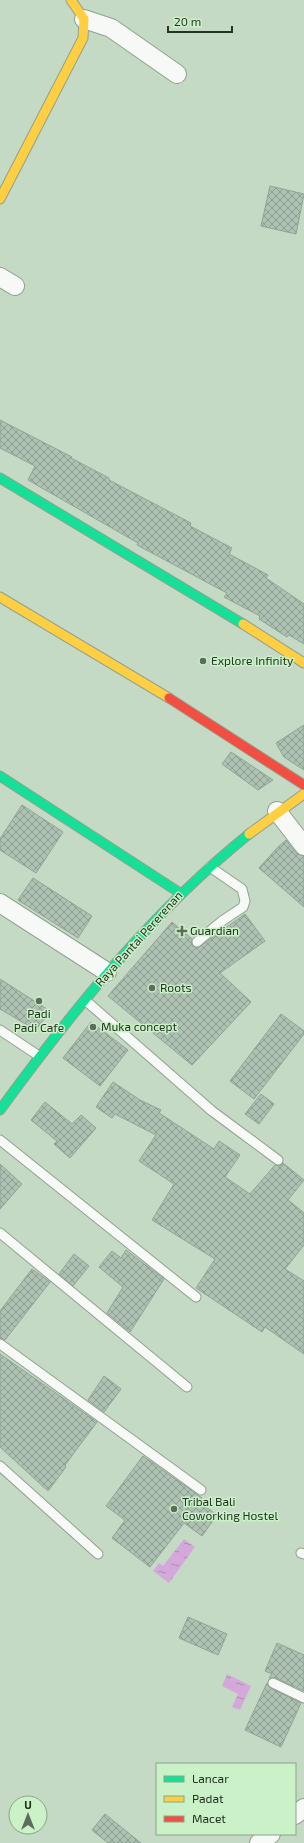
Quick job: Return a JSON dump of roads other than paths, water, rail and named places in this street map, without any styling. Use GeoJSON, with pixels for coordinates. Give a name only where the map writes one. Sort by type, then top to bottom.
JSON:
{"type":"FeatureCollection","features":[{"type":"Feature","properties":{"kind":"street"},"geometry":{"type":"LineString","coordinates":[[0,200],[83,38],[84,20],[71,0]]}},
{"type":"Feature","properties":{"kind":"street"},"geometry":{"type":"LineString","coordinates":[[84,20],[111,28],[177,74]]}},
{"type":"Feature","properties":{"kind":"street"},"geometry":{"type":"LineString","coordinates":[[0,478],[265,637],[304,663]]}},
{"type":"Feature","properties":{"kind":"street"},"geometry":{"type":"LineString","coordinates":[[0,598],[205,720],[304,785]]}},
{"type":"Feature","properties":{"kind":"street"},"geometry":{"type":"LineString","coordinates":[[0,776],[180,893]]}},
{"type":"Feature","properties":{"kind":"street","name":"Raya Pantai Pererenan"},"geometry":{"type":"LineString","coordinates":[[0,1110],[39,1056],[107,972],[180,893],[277,811],[304,794]]}},
{"type":"Feature","properties":{"kind":"street"},"geometry":{"type":"LineString","coordinates":[[277,811],[304,846]]}},
{"type":"Feature","properties":{"kind":"street"},"geometry":{"type":"LineString","coordinates":[[0,904],[107,972]]}},
{"type":"Feature","properties":{"kind":"street"},"geometry":{"type":"LineString","coordinates":[[296,1814],[304,1808]]}},
{"type":"Feature","properties":{"kind":"street"},"geometry":{"type":"LineString","coordinates":[[259,1843],[270,1835]]}},
{"type":"Feature","properties":{"kind":"lane"},"geometry":{"type":"LineString","coordinates":[[197,942],[222,921],[243,907],[245,901],[242,889],[210,867]]}},
{"type":"Feature","properties":{"kind":"lane"},"geometry":{"type":"LineString","coordinates":[[85,1000],[212,1111],[278,1160]]}},
{"type":"Feature","properties":{"kind":"lane"},"geometry":{"type":"LineString","coordinates":[[0,1030],[39,1056]]}},
{"type":"Feature","properties":{"kind":"lane"},"geometry":{"type":"LineString","coordinates":[[0,1140],[196,1297]]}},
{"type":"Feature","properties":{"kind":"lane"},"geometry":{"type":"LineString","coordinates":[[0,1233],[187,1386]]}},
{"type":"Feature","properties":{"kind":"lane"},"geometry":{"type":"LineString","coordinates":[[0,1344],[201,1490]]}},
{"type":"Feature","properties":{"kind":"lane"},"geometry":{"type":"LineString","coordinates":[[0,1466],[98,1554]]}},
{"type":"Feature","properties":{"kind":"lane"},"geometry":{"type":"LineString","coordinates":[[273,1683],[304,1698]]}},
{"type":"Feature","properties":{"kind":"water"},"geometry":{"type":"Polygon","coordinates":[[[184,1539],[195,1547],[169,1583],[153,1571],[159,1563],[163,1566],[184,1539]]]}},
{"type":"Feature","properties":{"kind":"water"},"geometry":{"type":"Polygon","coordinates":[[[227,1674],[251,1686],[240,1710],[232,1707],[238,1694],[222,1686],[227,1674]]]}},
{"type":"Feature","properties":{"kind":"place","name":"Explore Infinity"},"geometry":{"type":"Point","coordinates":[203,661]}},
{"type":"Feature","properties":{"kind":"place","name":"Guardian"},"geometry":{"type":"Point","coordinates":[182,931]}},
{"type":"Feature","properties":{"kind":"place","name":"Roots"},"geometry":{"type":"Point","coordinates":[152,988]}},
{"type":"Feature","properties":{"kind":"place","name":"Padi Padi Cafe"},"geometry":{"type":"Point","coordinates":[39,1001]}},
{"type":"Feature","properties":{"kind":"place","name":"Muka concept"},"geometry":{"type":"Point","coordinates":[93,1027]}},
{"type":"Feature","properties":{"kind":"place","name":"Tribal Bali Coworking Hostel"},"geometry":{"type":"Point","coordinates":[174,1509]}}]}
